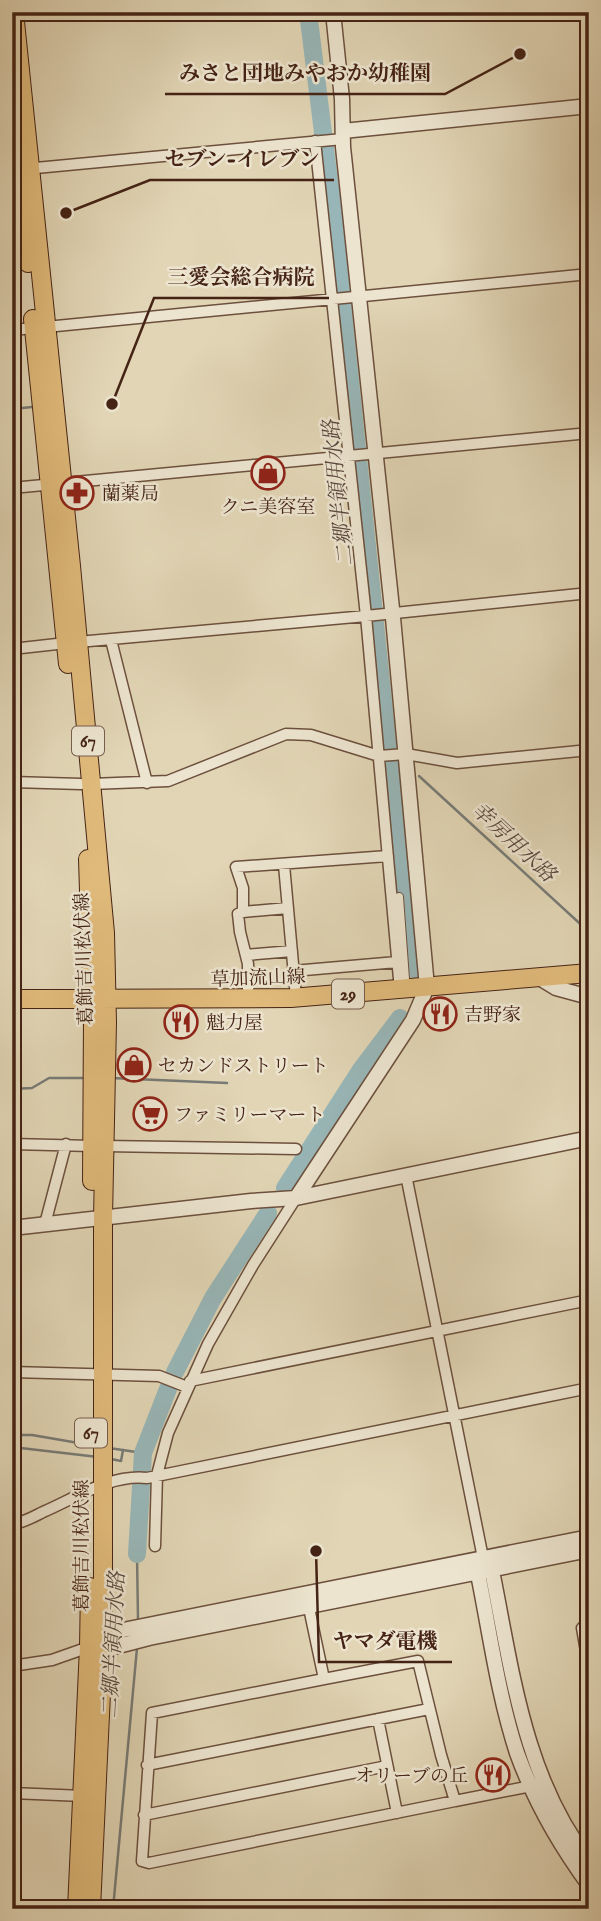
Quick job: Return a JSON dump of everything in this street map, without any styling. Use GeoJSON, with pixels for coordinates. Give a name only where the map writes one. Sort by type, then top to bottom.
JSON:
{"type":"FeatureCollection","features":[{"type":"Feature","properties":{"kind":"main road","name":"葛飾吉川松伏線"},"geometry":{"type":"LineString","coordinates":[[18,13],[20,260],[40,327]]}},
{"type":"Feature","properties":{"kind":"main road","name":"葛飾吉川松伏線"},"geometry":{"type":"LineString","coordinates":[[12,124],[40,327],[72,642],[86,784],[88,859],[100,999],[96,1488],[98,1644],[80,1907]]}},
{"type":"Feature","properties":{"kind":"main road","name":"草加流山線"},"geometry":{"type":"LineString","coordinates":[[12,999],[296,998],[402,984],[427,987],[589,973]]}},
{"type":"Feature","properties":{"kind":"main road","name":"葛飾吉川松伏線"},"geometry":{"type":"LineString","coordinates":[[80,1907],[83,1796],[98,1644]]}},
{"type":"Feature","properties":{"kind":"street"},"geometry":{"type":"LineString","coordinates":[[155,1546],[152,1477],[189,1384],[226,1310],[296,1198],[414,1020],[427,987],[400,754],[349,455],[344,298],[331,138],[342,99],[333,12]]}},
{"type":"Feature","properties":{"kind":"street"},"geometry":{"type":"LineString","coordinates":[[20,170],[331,138],[589,106]]}},
{"type":"Feature","properties":{"kind":"street"},"geometry":{"type":"LineString","coordinates":[[331,138],[344,298],[369,453],[377,614],[379,756],[397,962],[402,984]]}},
{"type":"Feature","properties":{"kind":"street"},"geometry":{"type":"LineString","coordinates":[[12,330],[589,274]]}},
{"type":"Feature","properties":{"kind":"street"},"geometry":{"type":"LineString","coordinates":[[12,488],[589,433]]}},
{"type":"Feature","properties":{"kind":"street"},"geometry":{"type":"LineString","coordinates":[[12,649],[589,593]]}},
{"type":"Feature","properties":{"kind":"street"},"geometry":{"type":"LineString","coordinates":[[111,640],[147,783]]}},
{"type":"Feature","properties":{"kind":"street"},"geometry":{"type":"LineString","coordinates":[[12,782],[86,784],[168,780],[286,734],[311,735],[379,756],[400,754],[457,763],[589,750]]}},
{"type":"Feature","properties":{"kind":"street"},"geometry":{"type":"LineString","coordinates":[[243,912],[243,888],[236,867],[388,856]]}},
{"type":"Feature","properties":{"kind":"street"},"geometry":{"type":"LineString","coordinates":[[284,865],[296,998]]}},
{"type":"Feature","properties":{"kind":"street"},"geometry":{"type":"LineString","coordinates":[[399,897],[402,984]]}},
{"type":"Feature","properties":{"kind":"street"},"geometry":{"type":"LineString","coordinates":[[248,999],[248,964],[238,914],[288,908]]}},
{"type":"Feature","properties":{"kind":"street"},"geometry":{"type":"LineString","coordinates":[[246,955],[292,951]]}},
{"type":"Feature","properties":{"kind":"street"},"geometry":{"type":"LineString","coordinates":[[293,971],[397,962]]}},
{"type":"Feature","properties":{"kind":"street"},"geometry":{"type":"LineString","coordinates":[[538,977],[556,988],[589,997]]}},
{"type":"Feature","properties":{"kind":"street"},"geometry":{"type":"LineString","coordinates":[[12,1228],[296,1198],[589,1138]]}},
{"type":"Feature","properties":{"kind":"street"},"geometry":{"type":"LineString","coordinates":[[12,1144],[296,1149]]}},
{"type":"Feature","properties":{"kind":"street"},"geometry":{"type":"LineString","coordinates":[[45,1224],[66,1144]]}},
{"type":"Feature","properties":{"kind":"street"},"geometry":{"type":"LineString","coordinates":[[406,1175],[483,1558],[510,1727],[531,1786],[558,1841],[589,1885]]}},
{"type":"Feature","properties":{"kind":"street"},"geometry":{"type":"LineString","coordinates":[[12,1372],[159,1376],[189,1384],[589,1300]]}},
{"type":"Feature","properties":{"kind":"street"},"geometry":{"type":"LineString","coordinates":[[12,1524],[128,1476],[152,1477],[589,1388]]}},
{"type":"Feature","properties":{"kind":"street"},"geometry":{"type":"LineString","coordinates":[[12,1684],[13,1667],[52,1660],[98,1644],[589,1537]]}},
{"type":"Feature","properties":{"kind":"street"},"geometry":{"type":"LineString","coordinates":[[98,1644],[149,1639],[589,1550]]}},
{"type":"Feature","properties":{"kind":"street"},"geometry":{"type":"LineString","coordinates":[[485,1572],[532,1751],[571,1835],[588,1858]]}},
{"type":"Feature","properties":{"kind":"street"},"geometry":{"type":"LineString","coordinates":[[309,1608],[324,1679]]}},
{"type":"Feature","properties":{"kind":"street"},"geometry":{"type":"LineString","coordinates":[[589,1621],[582,1628],[589,1669]]}},
{"type":"Feature","properties":{"kind":"street"},"geometry":{"type":"LineString","coordinates":[[455,1801],[418,1661],[324,1679],[152,1713],[142,1861],[149,1863],[531,1786]]}},
{"type":"Feature","properties":{"kind":"street"},"geometry":{"type":"LineString","coordinates":[[147,1765],[429,1709]]}},
{"type":"Feature","properties":{"kind":"street"},"geometry":{"type":"LineString","coordinates":[[378,1719],[397,1813]]}},
{"type":"Feature","properties":{"kind":"street"},"geometry":{"type":"LineString","coordinates":[[144,1815],[387,1766]]}},
{"type":"Feature","properties":{"kind":"street"},"geometry":{"type":"LineString","coordinates":[[12,1793],[83,1796]]}},
{"type":"Feature","properties":{"kind":"waterway","name":"二郷半領用水路"},"geometry":{"type":"LineString","coordinates":[[308,12],[332,205],[389,760],[414,969]]}},
{"type":"Feature","properties":{"kind":"waterway"},"geometry":{"type":"LineString","coordinates":[[12,409],[32,407]]}},
{"type":"Feature","properties":{"kind":"waterway","name":"幸房用水路"},"geometry":{"type":"LineString","coordinates":[[419,776],[589,932]]}},
{"type":"Feature","properties":{"kind":"waterway","name":"二郷半領用水路"},"geometry":{"type":"LineString","coordinates":[[285,1188],[360,1071],[400,1018]]}},
{"type":"Feature","properties":{"kind":"waterway"},"geometry":{"type":"LineString","coordinates":[[12,1089],[32,1088],[49,1078],[87,1078]]}},
{"type":"Feature","properties":{"kind":"waterway"},"geometry":{"type":"LineString","coordinates":[[111,1078],[227,1083]]}},
{"type":"Feature","properties":{"kind":"waterway","name":"二郷半領用水路"},"geometry":{"type":"LineString","coordinates":[[175,1372],[213,1298],[268,1213]]}},
{"type":"Feature","properties":{"kind":"waterway","name":"二郷半領用水路"},"geometry":{"type":"LineString","coordinates":[[137,1554],[143,1453],[168,1389]]}},
{"type":"Feature","properties":{"kind":"waterway"},"geometry":{"type":"LineString","coordinates":[[12,1435],[32,1435],[96,1446]]}},
{"type":"Feature","properties":{"kind":"waterway"},"geometry":{"type":"LineString","coordinates":[[12,1447],[98,1457]]}},
{"type":"Feature","properties":{"kind":"waterway"},"geometry":{"type":"LineString","coordinates":[[109,1448],[143,1453]]}},
{"type":"Feature","properties":{"kind":"waterway"},"geometry":{"type":"LineString","coordinates":[[111,1459],[121,1461],[123,1450]]}},
{"type":"Feature","properties":{"kind":"waterway","name":"二郷半領用水路"},"geometry":{"type":"LineString","coordinates":[[137,1554],[138,1620]]}},
{"type":"Feature","properties":{"kind":"waterway","name":"二郷半領用水路"},"geometry":{"type":"LineString","coordinates":[[113,1909],[137,1648]]}},
{"type":"Feature","properties":{"kind":"place","name":"みさと団地みやおか幼稚園"},"geometry":{"type":"Point","coordinates":[520,54]}},
{"type":"Feature","properties":{"kind":"place","name":"セブン-イレブン"},"geometry":{"type":"Point","coordinates":[66,213]}},
{"type":"Feature","properties":{"kind":"place","name":"三愛会総合病院"},"geometry":{"type":"Point","coordinates":[112,404]}},
{"type":"Feature","properties":{"kind":"place","name":"クニ美容室"},"geometry":{"type":"Point","coordinates":[268,473]}},
{"type":"Feature","properties":{"kind":"place","name":"蘭薬局"},"geometry":{"type":"Point","coordinates":[77,493]}},
{"type":"Feature","properties":{"kind":"place","name":"吉野家"},"geometry":{"type":"Point","coordinates":[440,1014]}},
{"type":"Feature","properties":{"kind":"place","name":"魁力屋"},"geometry":{"type":"Point","coordinates":[181,1022]}},
{"type":"Feature","properties":{"kind":"place","name":"セカンドストリート"},"geometry":{"type":"Point","coordinates":[134,1065]}},
{"type":"Feature","properties":{"kind":"place","name":"ファミリーマート"},"geometry":{"type":"Point","coordinates":[150,1114]}},
{"type":"Feature","properties":{"kind":"place","name":"ヤマダ電機"},"geometry":{"type":"Point","coordinates":[316,1551]}},
{"type":"Feature","properties":{"kind":"place","name":"オリーブの丘"},"geometry":{"type":"Point","coordinates":[493,1775]}}]}
